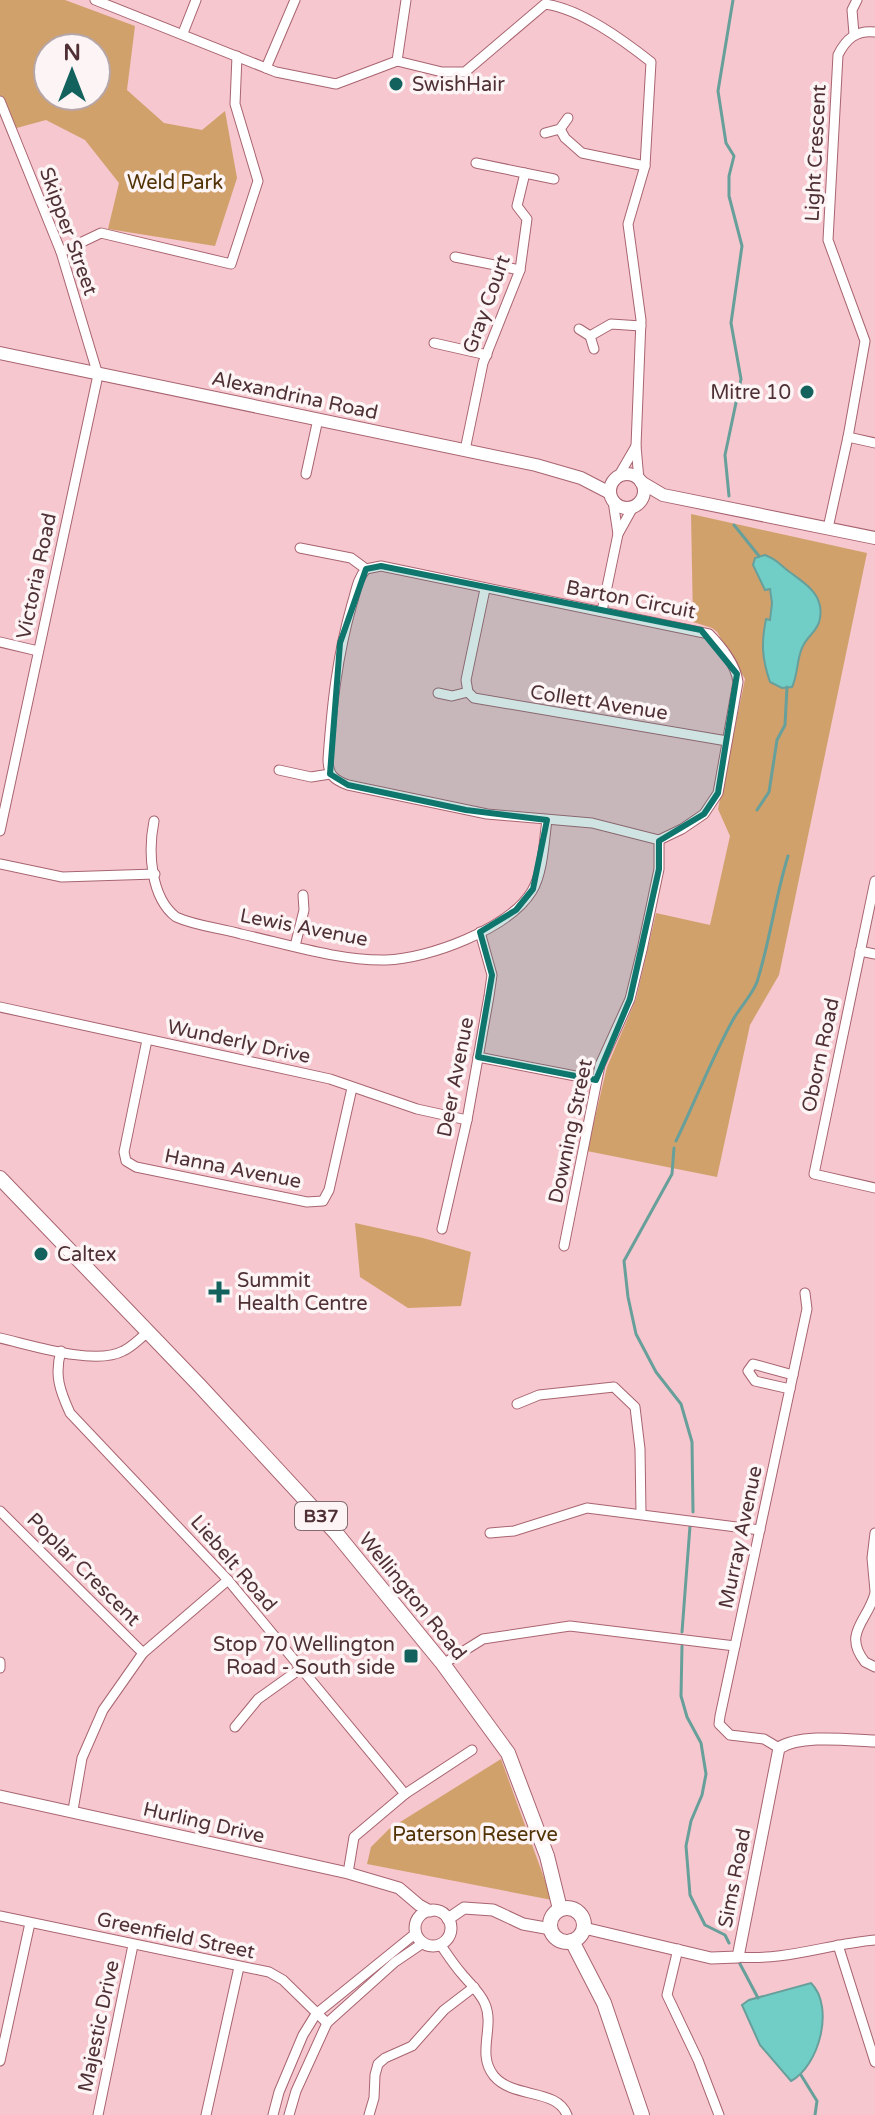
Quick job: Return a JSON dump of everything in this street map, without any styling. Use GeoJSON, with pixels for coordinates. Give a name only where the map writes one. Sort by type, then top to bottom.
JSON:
{"type":"FeatureCollection","features":[{"type":"Feature","properties":{"kind":"main road","name":"Alexandrina Road"},"geometry":{"type":"LineString","coordinates":[[0,353],[536,465],[581,478],[616,478]]}},
{"type":"Feature","properties":{"kind":"main road"},"geometry":{"type":"LineString","coordinates":[[663,495],[622,508],[611,497],[616,478],[627,474],[663,495],[875,538]]}},
{"type":"Feature","properties":{"kind":"main road","name":"Alexandrina Road"},"geometry":{"type":"LineString","coordinates":[[581,478],[611,497]]}},
{"type":"Feature","properties":{"kind":"main road"},"geometry":{"type":"LineString","coordinates":[[636,506],[644,491],[640,481]]}},
{"type":"Feature","properties":{"kind":"main road","name":"Wellington Road"},"geometry":{"type":"LineString","coordinates":[[0,1178],[336,1533],[443,1664],[508,1753],[547,1856],[560,1909]]}},
{"type":"Feature","properties":{"kind":"main road"},"geometry":{"type":"LineString","coordinates":[[560,1909],[576,1910],[583,1917],[584,1928],[580,1936],[572,1941],[561,1941],[551,1929],[551,1920],[560,1909]]}},
{"type":"Feature","properties":{"kind":"main road"},"geometry":{"type":"LineString","coordinates":[[572,1941],[604,2003],[642,2115]]}},
{"type":"Feature","properties":{"kind":"street"},"geometry":{"type":"LineString","coordinates":[[95,0],[266,68],[336,84],[397,61],[442,72],[465,72],[542,2],[561,6],[624,41],[651,62],[645,166],[628,224],[641,326],[636,446],[640,481]]}},
{"type":"Feature","properties":{"kind":"street"},"geometry":{"type":"LineString","coordinates":[[183,33],[196,0]]}},
{"type":"Feature","properties":{"kind":"street"},"geometry":{"type":"LineString","coordinates":[[266,68],[295,0]]}},
{"type":"Feature","properties":{"kind":"street"},"geometry":{"type":"LineString","coordinates":[[397,61],[406,0]]}},
{"type":"Feature","properties":{"kind":"street"},"geometry":{"type":"LineString","coordinates":[[857,0],[852,10],[854,34],[875,32]]}},
{"type":"Feature","properties":{"kind":"street","name":"Light Crescent"},"geometry":{"type":"LineString","coordinates":[[828,528],[865,341],[828,240],[838,55],[843,44],[854,34]]}},
{"type":"Feature","properties":{"kind":"street"},"geometry":{"type":"LineString","coordinates":[[61,252],[101,233],[231,264],[258,181],[235,104],[237,56]]}},
{"type":"Feature","properties":{"kind":"street","name":"Skipper Street"},"geometry":{"type":"LineString","coordinates":[[0,101],[61,252],[98,375]]}},
{"type":"Feature","properties":{"kind":"street"},"geometry":{"type":"LineString","coordinates":[[545,133],[560,129],[568,118]]}},
{"type":"Feature","properties":{"kind":"street"},"geometry":{"type":"LineString","coordinates":[[560,129],[582,153],[645,166]]}},
{"type":"Feature","properties":{"kind":"street"},"geometry":{"type":"LineString","coordinates":[[476,163],[554,179]]}},
{"type":"Feature","properties":{"kind":"street","name":"Gray Court"},"geometry":{"type":"LineString","coordinates":[[465,450],[487,355],[520,270],[527,219],[517,206],[525,173]]}},
{"type":"Feature","properties":{"kind":"street"},"geometry":{"type":"LineString","coordinates":[[455,257],[520,270]]}},
{"type":"Feature","properties":{"kind":"street"},"geometry":{"type":"LineString","coordinates":[[590,336],[611,324],[641,326]]}},
{"type":"Feature","properties":{"kind":"street"},"geometry":{"type":"LineString","coordinates":[[579,329],[590,336],[594,349]]}},
{"type":"Feature","properties":{"kind":"street"},"geometry":{"type":"LineString","coordinates":[[434,343],[487,355]]}},
{"type":"Feature","properties":{"kind":"street","name":"Victoria Road"},"geometry":{"type":"LineString","coordinates":[[0,831],[98,375]]}},
{"type":"Feature","properties":{"kind":"street"},"geometry":{"type":"LineString","coordinates":[[306,474],[318,419]]}},
{"type":"Feature","properties":{"kind":"street"},"geometry":{"type":"LineString","coordinates":[[848,437],[875,443]]}},
{"type":"Feature","properties":{"kind":"street"},"geometry":{"type":"LineString","coordinates":[[616,478],[636,446]]}},
{"type":"Feature","properties":{"kind":"street"},"geometry":{"type":"LineString","coordinates":[[611,497],[618,534]]}},
{"type":"Feature","properties":{"kind":"street"},"geometry":{"type":"LineString","coordinates":[[602,611],[618,534],[636,506]]}},
{"type":"Feature","properties":{"kind":"street","name":"Barton Circuit"},"geometry":{"type":"LineString","coordinates":[[300,548],[351,558],[366,569],[381,566],[701,630],[714,639],[738,679],[718,793],[711,807],[682,829],[659,840]]}},
{"type":"Feature","properties":{"kind":"street"},"geometry":{"type":"LineString","coordinates":[[330,774],[328,759],[333,688],[340,643],[359,580],[366,569]]}},
{"type":"Feature","properties":{"kind":"street"},"geometry":{"type":"LineString","coordinates":[[468,692],[466,680],[485,589]]}},
{"type":"Feature","properties":{"kind":"street"},"geometry":{"type":"LineString","coordinates":[[0,642],[38,651]]}},
{"type":"Feature","properties":{"kind":"street","name":"Collett Avenue"},"geometry":{"type":"LineString","coordinates":[[438,693],[452,696],[468,692],[485,702],[727,741]]}},
{"type":"Feature","properties":{"kind":"street"},"geometry":{"type":"LineString","coordinates":[[279,770],[311,777],[330,774],[348,785],[466,810],[608,826],[659,840]]}},
{"type":"Feature","properties":{"kind":"street","name":"Lewis Avenue"},"geometry":{"type":"LineString","coordinates":[[154,821],[151,838],[160,900],[176,917],[295,946],[371,960],[387,960],[420,955],[480,932],[516,910],[533,889],[547,820]]}},
{"type":"Feature","properties":{"kind":"street","name":"Downing Street"},"geometry":{"type":"LineString","coordinates":[[564,1246],[596,1080],[607,1047],[630,999],[659,869],[659,840]]}},
{"type":"Feature","properties":{"kind":"street"},"geometry":{"type":"LineString","coordinates":[[0,864],[62,877],[155,874]]}},
{"type":"Feature","properties":{"kind":"street","name":"Oborn Road"},"geometry":{"type":"LineString","coordinates":[[875,881],[814,1174],[875,1188]]}},
{"type":"Feature","properties":{"kind":"street"},"geometry":{"type":"LineString","coordinates":[[295,946],[304,910],[303,895]]}},
{"type":"Feature","properties":{"kind":"street","name":"Deer Avenue"},"geometry":{"type":"LineString","coordinates":[[442,1229],[467,1120],[492,975],[480,932]]}},
{"type":"Feature","properties":{"kind":"street"},"geometry":{"type":"LineString","coordinates":[[860,951],[875,954]]}},
{"type":"Feature","properties":{"kind":"street","name":"Wunderly Drive"},"geometry":{"type":"LineString","coordinates":[[0,1007],[330,1079],[417,1109],[467,1120]]}},
{"type":"Feature","properties":{"kind":"street","name":"Hanna Avenue"},"geometry":{"type":"LineString","coordinates":[[147,1040],[124,1152],[126,1161],[136,1167],[307,1202],[323,1201],[329,1190],[352,1088]]}},
{"type":"Feature","properties":{"kind":"street"},"geometry":{"type":"LineString","coordinates":[[478,1057],[596,1080]]}},
{"type":"Feature","properties":{"kind":"street","name":"Murray Avenue"},"geometry":{"type":"LineString","coordinates":[[779,1748],[764,1739],[730,1735],[719,1724],[807,1309],[805,1293]]}},
{"type":"Feature","properties":{"kind":"street"},"geometry":{"type":"LineString","coordinates":[[0,1338],[61,1351],[104,1356],[123,1351],[148,1332]]}},
{"type":"Feature","properties":{"kind":"street","name":"Liebelt Road"},"geometry":{"type":"LineString","coordinates":[[61,1351],[57,1367],[58,1387],[70,1413],[228,1580],[405,1794]]}},
{"type":"Feature","properties":{"kind":"street"},"geometry":{"type":"LineString","coordinates":[[790,1389],[755,1381],[748,1371],[753,1364],[793,1375]]}},
{"type":"Feature","properties":{"kind":"street"},"geometry":{"type":"LineString","coordinates":[[517,1404],[539,1395],[614,1387],[635,1407],[640,1449],[641,1514]]}},
{"type":"Feature","properties":{"kind":"street"},"geometry":{"type":"LineString","coordinates":[[490,1533],[514,1531],[587,1508],[760,1530]]}},
{"type":"Feature","properties":{"kind":"street","name":"Poplar Crescent"},"geometry":{"type":"LineString","coordinates":[[0,1511],[143,1653]]}},
{"type":"Feature","properties":{"kind":"street"},"geometry":{"type":"LineString","coordinates":[[875,1533],[872,1558],[875,1592],[857,1628],[855,1641],[865,1662],[875,1667]]}},
{"type":"Feature","properties":{"kind":"street"},"geometry":{"type":"LineString","coordinates":[[73,1810],[82,1758],[103,1710],[143,1653],[228,1580]]}},
{"type":"Feature","properties":{"kind":"street"},"geometry":{"type":"LineString","coordinates":[[443,1664],[483,1639],[570,1626],[735,1646]]}},
{"type":"Feature","properties":{"kind":"street"},"geometry":{"type":"LineString","coordinates":[[235,1727],[258,1699],[300,1669]]}},
{"type":"Feature","properties":{"kind":"street"},"geometry":{"type":"LineString","coordinates":[[779,1748],[791,1741],[875,1741]]}},
{"type":"Feature","properties":{"kind":"street","name":"Sims Road"},"geometry":{"type":"LineString","coordinates":[[584,1928],[711,1958],[738,1957],[779,1748]]}},
{"type":"Feature","properties":{"kind":"street"},"geometry":{"type":"LineString","coordinates":[[348,1873],[354,1837],[405,1794],[472,1750]]}},
{"type":"Feature","properties":{"kind":"street","name":"Hurling Drive"},"geometry":{"type":"LineString","coordinates":[[0,1796],[348,1873],[399,1888],[430,1911]]}},
{"type":"Feature","properties":{"kind":"street"},"geometry":{"type":"LineString","coordinates":[[289,2115],[296,2091],[327,2023],[395,1962],[418,1933],[421,1915],[430,1911],[440,1912],[448,1919],[449,1936],[440,1944],[431,1946],[418,1933],[411,1909],[399,1888]]}},
{"type":"Feature","properties":{"kind":"street"},"geometry":{"type":"LineString","coordinates":[[448,1919],[464,1908],[493,1910],[523,1924],[551,1929]]}},
{"type":"Feature","properties":{"kind":"street","name":"Greenfield Street"},"geometry":{"type":"LineString","coordinates":[[0,1916],[269,1972],[283,1980],[327,2023]]}},
{"type":"Feature","properties":{"kind":"street"},"geometry":{"type":"LineString","coordinates":[[0,2061],[4,2024],[30,1923]]}},
{"type":"Feature","properties":{"kind":"street"},"geometry":{"type":"LineString","coordinates":[[273,2115],[291,2063],[316,2014],[418,1933]]}},
{"type":"Feature","properties":{"kind":"street"},"geometry":{"type":"LineString","coordinates":[[738,1957],[791,1956],[875,1940]]}},
{"type":"Feature","properties":{"kind":"street"},"geometry":{"type":"LineString","coordinates":[[440,1944],[481,1996],[487,2012],[485,2052],[491,2072],[505,2086],[548,2097],[563,2105],[567,2115]]}},
{"type":"Feature","properties":{"kind":"street","name":"Majestic Drive"},"geometry":{"type":"LineString","coordinates":[[98,2115],[133,1945]]}},
{"type":"Feature","properties":{"kind":"street"},"geometry":{"type":"LineString","coordinates":[[838,1945],[874,2055]]}},
{"type":"Feature","properties":{"kind":"street"},"geometry":{"type":"LineString","coordinates":[[678,1949],[667,1995],[679,2026],[698,2060],[719,2115]]}},
{"type":"Feature","properties":{"kind":"street"},"geometry":{"type":"LineString","coordinates":[[206,2115],[239,1967]]}},
{"type":"Feature","properties":{"kind":"street"},"geometry":{"type":"LineString","coordinates":[[369,2115],[378,2064],[412,2046],[444,2010],[474,1987]]}},
{"type":"Feature","properties":{"kind":"highlighted area"},"geometry":{"type":"Polygon","coordinates":[[[381,566],[701,630],[737,674],[718,793],[704,814],[659,841],[659,869],[630,999],[596,1080],[478,1057],[492,975],[480,932],[516,910],[533,889],[547,820],[466,810],[348,785],[330,774],[340,643],[366,569],[381,566]]]}},
{"type":"Feature","properties":{"kind":"green space","name":"Weld Park"},"geometry":{"type":"Polygon","coordinates":[[[0,0],[65,0],[135,26],[127,90],[164,123],[202,130],[225,111],[237,178],[215,246],[108,229],[119,183],[85,140],[46,120],[13,129],[0,97],[0,0]]]}},
{"type":"Feature","properties":{"kind":"green space"},"geometry":{"type":"Polygon","coordinates":[[[691,514],[867,553],[779,975],[750,1025],[717,1177],[587,1151],[607,1067],[636,999],[656,913],[710,925],[730,836],[718,809],[745,679],[717,632],[693,622],[691,514]]]}},
{"type":"Feature","properties":{"kind":"green space"},"geometry":{"type":"Polygon","coordinates":[[[355,1223],[471,1252],[461,1306],[408,1308],[360,1277],[355,1223]]]}},
{"type":"Feature","properties":{"kind":"green space","name":"Paterson Reserve"},"geometry":{"type":"Polygon","coordinates":[[[501,1759],[552,1900],[367,1864],[371,1847],[389,1829],[501,1759]]]}},
{"type":"Feature","properties":{"kind":"water"},"geometry":{"type":"Polygon","coordinates":[[[765,555],[808,586],[817,597],[821,610],[816,629],[801,649],[792,687],[782,688],[770,682],[765,666],[763,636],[766,619],[770,620],[772,603],[770,589],[765,590],[753,565],[755,558],[765,555]]]}},
{"type":"Feature","properties":{"kind":"water"},"geometry":{"type":"Polygon","coordinates":[[[811,1983],[818,1993],[823,2021],[816,2050],[801,2073],[791,2081],[760,2045],[742,2005],[749,2000],[811,1983]]]}},
{"type":"Feature","properties":{"kind":"waterway"},"geometry":{"type":"LineString","coordinates":[[729,496],[725,455],[741,379],[731,323],[742,246],[729,196],[729,176],[734,156],[726,143],[718,91],[733,0]]}},
{"type":"Feature","properties":{"kind":"waterway"},"geometry":{"type":"LineString","coordinates":[[734,525],[759,556]]}},
{"type":"Feature","properties":{"kind":"waterway"},"geometry":{"type":"LineString","coordinates":[[757,810],[769,792],[777,740],[785,725],[787,687]]}},
{"type":"Feature","properties":{"kind":"waterway"},"geometry":{"type":"LineString","coordinates":[[676,1141],[726,1033],[757,982],[788,856]]}},
{"type":"Feature","properties":{"kind":"waterway"},"geometry":{"type":"LineString","coordinates":[[674,1148],[672,1174],[624,1261],[636,1334],[656,1372],[681,1404],[692,1442],[693,1512]]}},
{"type":"Feature","properties":{"kind":"waterway"},"geometry":{"type":"LineString","coordinates":[[682,1632],[690,1526]]}},
{"type":"Feature","properties":{"kind":"waterway"},"geometry":{"type":"LineString","coordinates":[[682,1646],[681,1696],[687,1717],[701,1743],[706,1774],[686,1846],[690,1895],[705,1925],[725,1935],[729,1943]]}},
{"type":"Feature","properties":{"kind":"waterway"},"geometry":{"type":"LineString","coordinates":[[739,1962],[758,1998]]}},
{"type":"Feature","properties":{"kind":"waterway"},"geometry":{"type":"LineString","coordinates":[[801,2075],[817,2101],[815,2115]]}},
{"type":"Feature","properties":{"kind":"place","name":"SwishHair"},"geometry":{"type":"Point","coordinates":[396,84]}},
{"type":"Feature","properties":{"kind":"place","name":"Mitre 10"},"geometry":{"type":"Point","coordinates":[807,392]}},
{"type":"Feature","properties":{"kind":"place","name":"Caltex"},"geometry":{"type":"Point","coordinates":[41,1254]}},
{"type":"Feature","properties":{"kind":"place","name":"Summit Health Centre"},"geometry":{"type":"Point","coordinates":[219,1292]}},
{"type":"Feature","properties":{"kind":"place","name":"Stop 70 Wellington Road - South side"},"geometry":{"type":"Point","coordinates":[411,1656]}}]}
